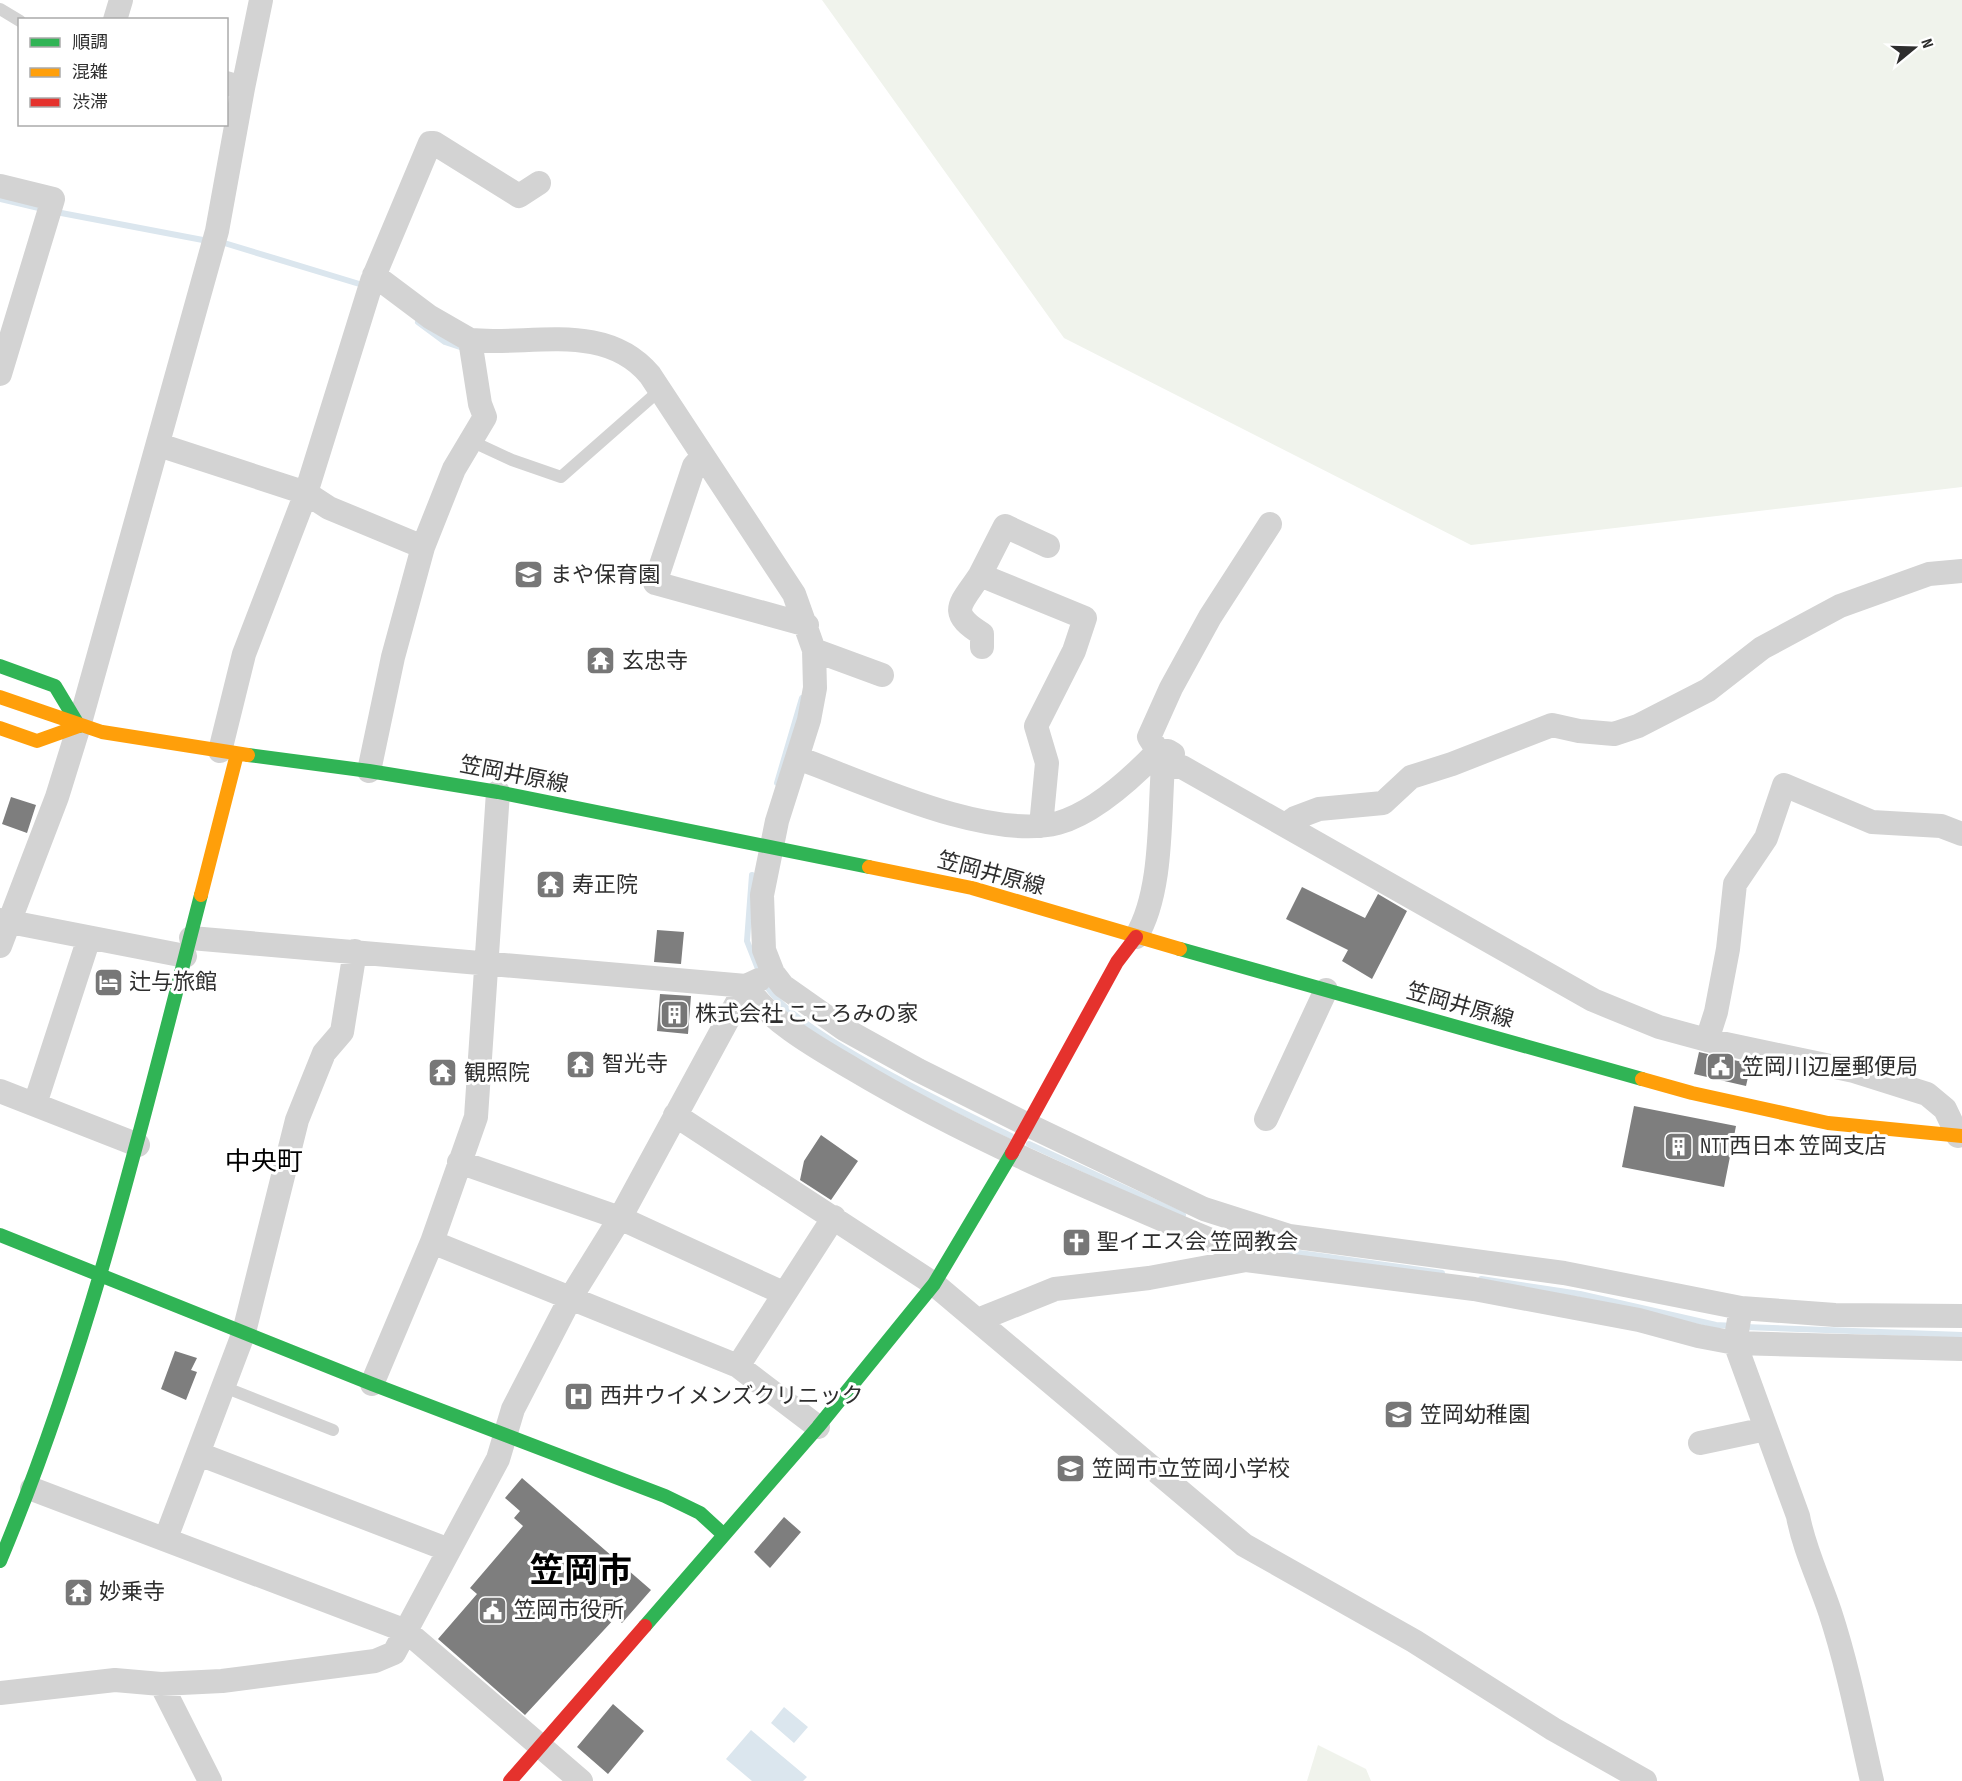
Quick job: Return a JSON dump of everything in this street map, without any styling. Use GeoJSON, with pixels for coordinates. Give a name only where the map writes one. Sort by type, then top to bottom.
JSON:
{"type":"FeatureCollection","features":[{"type":"Feature","properties":{"kind":"street"},"geometry":{"type":"LineString","coordinates":[[116,18],[121,0]]}},
{"type":"Feature","properties":{"kind":"street"},"geometry":{"type":"LineString","coordinates":[[0,946],[4,921],[57,797],[159,445],[214,242],[235,86],[261,0]]}},
{"type":"Feature","properties":{"kind":"street"},"geometry":{"type":"LineString","coordinates":[[0,1561],[32,1489],[68,1386],[138,1144],[188,947],[228,753],[244,654],[306,493],[371,284],[430,143],[434,142],[519,196],[539,183]]}},
{"type":"Feature","properties":{"kind":"street"},"geometry":{"type":"LineString","coordinates":[[0,186],[53,199],[0,374]]}},
{"type":"Feature","properties":{"kind":"street"},"geometry":{"type":"LineString","coordinates":[[0,1693],[115,1680],[161,1684],[222,1681],[375,1661],[394,1653],[498,1459],[513,1409],[571,1297],[620,1218],[675,1115],[760,979],[764,950],[762,895],[770,848],[798,758],[815,688],[814,650],[795,622],[794,594],[699,460],[655,394],[640,364],[630,355],[593,341],[471,346],[430,317],[371,284]]}},
{"type":"Feature","properties":{"kind":"street"},"geometry":{"type":"LineString","coordinates":[[369,771],[393,657],[423,547],[454,469],[485,417],[480,404],[471,346]]}},
{"type":"Feature","properties":{"kind":"street"},"geometry":{"type":"LineString","coordinates":[[159,445],[306,493],[328,508],[423,547]]}},
{"type":"Feature","properties":{"kind":"street"},"geometry":{"type":"LineString","coordinates":[[699,460],[655,583],[795,622]]}},
{"type":"Feature","properties":{"kind":"street"},"geometry":{"type":"LineString","coordinates":[[1270,524],[1210,617],[1171,688],[1149,737],[1163,761],[1285,825],[1593,1000],[1659,1027],[1707,1040],[1854,1071],[1928,1094],[1945,1109],[1960,1136]]}},
{"type":"Feature","properties":{"kind":"street"},"geometry":{"type":"LineString","coordinates":[[982,647],[982,634],[964,623],[960,616],[960,606],[980,575],[1005,526],[1048,546]]}},
{"type":"Feature","properties":{"kind":"street"},"geometry":{"type":"LineString","coordinates":[[1285,825],[1295,818],[1319,809],[1383,803],[1411,777],[1452,764],[1552,725],[1579,731],[1614,734],[1638,726],[1708,690],[1762,648],[1840,606],[1929,574],[1962,570]]}},
{"type":"Feature","properties":{"kind":"street"},"geometry":{"type":"LineString","coordinates":[[980,575],[1085,618],[1074,651],[1035,726],[1047,763],[1041,826]]}},
{"type":"Feature","properties":{"kind":"street"},"geometry":{"type":"LineString","coordinates":[[814,650],[882,675]]}},
{"type":"Feature","properties":{"kind":"street"},"geometry":{"type":"LineString","coordinates":[[0,666],[55,686],[79,726]]}},
{"type":"Feature","properties":{"kind":"street","name":"笠岡井原線"},"geometry":{"type":"LineString","coordinates":[[0,697],[79,726],[228,753],[369,771],[498,792],[972,888],[1136,937],[1692,1093],[1828,1123],[1960,1136]]}},
{"type":"Feature","properties":{"kind":"street"},"geometry":{"type":"LineString","coordinates":[[0,728],[37,741],[79,726]]}},
{"type":"Feature","properties":{"kind":"street"},"geometry":{"type":"LineString","coordinates":[[798,758],[957,815],[1012,826],[1041,826],[1078,815],[1134,777],[1163,761]]}},
{"type":"Feature","properties":{"kind":"street"},"geometry":{"type":"LineString","coordinates":[[510,1781],[818,1427],[934,1284],[1013,1149],[1117,962],[1143,925],[1155,872],[1163,761]]}},
{"type":"Feature","properties":{"kind":"street"},"geometry":{"type":"LineString","coordinates":[[1707,1040],[1716,1011],[1728,949],[1735,884],[1766,838],[1784,785],[1872,822],[1941,826],[1962,834]]}},
{"type":"Feature","properties":{"kind":"street"},"geometry":{"type":"LineString","coordinates":[[372,1383],[432,1242],[477,1117],[485,963],[498,792]]}},
{"type":"Feature","properties":{"kind":"street"},"geometry":{"type":"LineString","coordinates":[[4,921],[89,938],[188,947],[355,951],[485,963],[760,979],[783,986],[837,1041],[1013,1149],[1136,1193],[1204,1209],[1250,1242],[1369,1263],[1476,1276],[1698,1336],[1738,1325],[1835,1315],[1962,1316]]}},
{"type":"Feature","properties":{"kind":"street"},"geometry":{"type":"LineString","coordinates":[[35,1104],[89,938]]}},
{"type":"Feature","properties":{"kind":"street"},"geometry":{"type":"LineString","coordinates":[[165,1538],[244,1332],[297,1120],[324,1053],[342,1032],[355,951]]}},
{"type":"Feature","properties":{"kind":"street"},"geometry":{"type":"LineString","coordinates":[[1266,1119],[1326,990]]}},
{"type":"Feature","properties":{"kind":"street"},"geometry":{"type":"LineString","coordinates":[[837,1041],[910,1084],[1025,1126],[1227,1247],[1289,1236],[1369,1263]]}},
{"type":"Feature","properties":{"kind":"street"},"geometry":{"type":"LineString","coordinates":[[0,1091],[138,1144]]}},
{"type":"Feature","properties":{"kind":"street"},"geometry":{"type":"LineString","coordinates":[[675,1115],[934,1284],[1244,1545],[1414,1641],[1553,1729],[1645,1781]]}},
{"type":"Feature","properties":{"kind":"street"},"geometry":{"type":"LineString","coordinates":[[459,1162],[620,1218],[783,1293]]}},
{"type":"Feature","properties":{"kind":"street"},"geometry":{"type":"LineString","coordinates":[[738,1366],[834,1217]]}},
{"type":"Feature","properties":{"kind":"street"},"geometry":{"type":"LineString","coordinates":[[2,1241],[101,1275],[665,1496],[700,1513],[724,1535]]}},
{"type":"Feature","properties":{"kind":"street"},"geometry":{"type":"LineString","coordinates":[[432,1242],[738,1366],[818,1427]]}},
{"type":"Feature","properties":{"kind":"street"},"geometry":{"type":"LineString","coordinates":[[978,1320],[1055,1289],[1149,1278],[1250,1242]]}},
{"type":"Feature","properties":{"kind":"street"},"geometry":{"type":"LineString","coordinates":[[1476,1276],[1564,1273],[1738,1325],[1962,1349]]}},
{"type":"Feature","properties":{"kind":"street"},"geometry":{"type":"LineString","coordinates":[[1738,1325],[1766,1430],[1830,1611],[1852,1690],[1872,1781]]}},
{"type":"Feature","properties":{"kind":"street"},"geometry":{"type":"LineString","coordinates":[[1700,1443],[1766,1430]]}},
{"type":"Feature","properties":{"kind":"street"},"geometry":{"type":"LineString","coordinates":[[199,1454],[449,1550]]}},
{"type":"Feature","properties":{"kind":"street"},"geometry":{"type":"LineString","coordinates":[[32,1489],[406,1631],[581,1781]]}},
{"type":"Feature","properties":{"kind":"street"},"geometry":{"type":"LineString","coordinates":[[161,1684],[210,1781]]}},
{"type":"Feature","properties":{"kind":"lane"},"geometry":{"type":"LineString","coordinates":[[0,9],[18,20]]}},
{"type":"Feature","properties":{"kind":"lane"},"geometry":{"type":"LineString","coordinates":[[471,441],[512,460],[561,477],[655,394]]}},
{"type":"Feature","properties":{"kind":"lane"},"geometry":{"type":"LineString","coordinates":[[224,1387],[333,1430]]}},
{"type":"Feature","properties":{"kind":"shaded area"},"geometry":{"type":"Polygon","coordinates":[[[822,0],[1962,0],[1962,487],[1471,545],[1064,338],[822,0]]]}},
{"type":"Feature","properties":{"kind":"shaded area"},"geometry":{"type":"Polygon","coordinates":[[[784,1707],[808,1727],[794,1743],[771,1723],[784,1707]]]}},
{"type":"Feature","properties":{"kind":"shaded area"},"geometry":{"type":"Polygon","coordinates":[[[751,1730],[807,1777],[803,1781],[752,1781],[726,1759],[751,1730]]]}},
{"type":"Feature","properties":{"kind":"shaded area"},"geometry":{"type":"Polygon","coordinates":[[[1318,1745],[1366,1769],[1371,1781],[1307,1781],[1318,1745]]]}},
{"type":"Feature","properties":{"kind":"building"},"geometry":{"type":"Polygon","coordinates":[[[11,797],[36,805],[27,833],[2,824],[11,797]]]}},
{"type":"Feature","properties":{"kind":"building"},"geometry":{"type":"Polygon","coordinates":[[[1302,887],[1365,918],[1378,894],[1407,911],[1372,979],[1342,961],[1348,950],[1286,919],[1302,887]]]}},
{"type":"Feature","properties":{"kind":"building"},"geometry":{"type":"Polygon","coordinates":[[[657,930],[684,932],[681,964],[654,962],[657,930]]]}},
{"type":"Feature","properties":{"kind":"building","name":"株式会社 こころみの家"},"geometry":{"type":"Polygon","coordinates":[[[660,994],[691,996],[688,1034],[657,1031],[660,994]]]}},
{"type":"Feature","properties":{"kind":"building"},"geometry":{"type":"Polygon","coordinates":[[[1699,1052],[1751,1064],[1746,1086],[1694,1074],[1699,1052]]]}},
{"type":"Feature","properties":{"kind":"building","name":"NTT西日本 笠岡支店"},"geometry":{"type":"Polygon","coordinates":[[[1634,1106],[1736,1126],[1724,1187],[1622,1167],[1634,1106]]]}},
{"type":"Feature","properties":{"kind":"building"},"geometry":{"type":"Polygon","coordinates":[[[821,1135],[858,1161],[831,1200],[800,1180],[804,1161],[821,1135]]]}},
{"type":"Feature","properties":{"kind":"building"},"geometry":{"type":"Polygon","coordinates":[[[175,1351],[197,1358],[191,1370],[197,1372],[186,1400],[161,1389],[175,1351]]]}},
{"type":"Feature","properties":{"kind":"building","name":"笠岡市役所"},"geometry":{"type":"Polygon","coordinates":[[[522,1478],[651,1590],[622,1623],[616,1617],[525,1715],[438,1639],[477,1594],[470,1588],[523,1526],[514,1518],[520,1511],[505,1498],[522,1478]]]}},
{"type":"Feature","properties":{"kind":"building"},"geometry":{"type":"Polygon","coordinates":[[[784,1517],[801,1532],[770,1568],[754,1552],[784,1517]]]}},
{"type":"Feature","properties":{"kind":"building"},"geometry":{"type":"Polygon","coordinates":[[[613,1704],[644,1731],[608,1774],[577,1747],[613,1704]]]}},
{"type":"Feature","properties":{"kind":"waterway"},"geometry":{"type":"LineString","coordinates":[[0,199],[43,209]]}},
{"type":"Feature","properties":{"kind":"waterway"},"geometry":{"type":"LineString","coordinates":[[56,212],[208,241]]}},
{"type":"Feature","properties":{"kind":"waterway"},"geometry":{"type":"LineString","coordinates":[[221,242],[366,286]]}},
{"type":"Feature","properties":{"kind":"waterway"},"geometry":{"type":"LineString","coordinates":[[418,322],[445,342],[466,349]]}},
{"type":"Feature","properties":{"kind":"waterway"},"geometry":{"type":"LineString","coordinates":[[777,783],[802,698]]}},
{"type":"Feature","properties":{"kind":"waterway"},"geometry":{"type":"LineString","coordinates":[[752,875],[747,941],[760,974]]}},
{"type":"Feature","properties":{"kind":"waterway"},"geometry":{"type":"LineString","coordinates":[[765,983],[780,1002],[839,1045],[916,1089],[1011,1136]]}},
{"type":"Feature","properties":{"kind":"waterway"},"geometry":{"type":"LineString","coordinates":[[1029,1144],[1183,1215]]}},
{"type":"Feature","properties":{"kind":"waterway"},"geometry":{"type":"LineString","coordinates":[[1225,1234],[1271,1249],[1442,1273]]}},
{"type":"Feature","properties":{"kind":"waterway"},"geometry":{"type":"LineString","coordinates":[[1481,1279],[1580,1294],[1716,1325],[1734,1326]]}},
{"type":"Feature","properties":{"kind":"waterway"},"geometry":{"type":"LineString","coordinates":[[1744,1327],[1962,1335]]}},
{"type":"Feature","properties":{"kind":"traffic: fast"},"geometry":{"type":"LineString","coordinates":[[0,666],[55,686],[79,726]]}},
{"type":"Feature","properties":{"kind":"traffic: fast"},"geometry":{"type":"LineString","coordinates":[[248,755],[369,771],[498,792],[869,867]]}},
{"type":"Feature","properties":{"kind":"traffic: fast"},"geometry":{"type":"LineString","coordinates":[[0,1561],[32,1480],[88,1315],[136,1148],[201,895]]}},
{"type":"Feature","properties":{"kind":"traffic: fast"},"geometry":{"type":"LineString","coordinates":[[1180,949],[1642,1079]]}},
{"type":"Feature","properties":{"kind":"traffic: fast"},"geometry":{"type":"LineString","coordinates":[[645,1626],[818,1427],[934,1284],[1012,1153]]}},
{"type":"Feature","properties":{"kind":"traffic: fast"},"geometry":{"type":"LineString","coordinates":[[0,1235],[372,1384],[665,1496],[700,1513],[724,1535]]}},
{"type":"Feature","properties":{"kind":"traffic: slow"},"geometry":{"type":"LineString","coordinates":[[0,697],[102,732],[248,755]]}},
{"type":"Feature","properties":{"kind":"traffic: slow"},"geometry":{"type":"LineString","coordinates":[[0,728],[37,741],[79,726]]}},
{"type":"Feature","properties":{"kind":"traffic: slow"},"geometry":{"type":"LineString","coordinates":[[201,895],[237,754]]}},
{"type":"Feature","properties":{"kind":"traffic: slow"},"geometry":{"type":"LineString","coordinates":[[869,867],[972,888],[1180,949]]}},
{"type":"Feature","properties":{"kind":"traffic: slow"},"geometry":{"type":"LineString","coordinates":[[1642,1079],[1692,1093],[1828,1123],[1962,1136]]}},
{"type":"Feature","properties":{"kind":"traffic: jam"},"geometry":{"type":"LineString","coordinates":[[1012,1153],[1117,962],[1136,937]]}},
{"type":"Feature","properties":{"kind":"traffic: jam"},"geometry":{"type":"LineString","coordinates":[[510,1781],[645,1626]]}},
{"type":"Feature","properties":{"kind":"place","name":"まや保育園"},"geometry":{"type":"Point","coordinates":[529,575]}},
{"type":"Feature","properties":{"kind":"place","name":"玄忠寺"},"geometry":{"type":"Point","coordinates":[601,661]}},
{"type":"Feature","properties":{"kind":"place","name":"寿正院"},"geometry":{"type":"Point","coordinates":[551,885]}},
{"type":"Feature","properties":{"kind":"place","name":"辻与旅館"},"geometry":{"type":"Point","coordinates":[108,982]}},
{"type":"Feature","properties":{"kind":"place","name":"株式会社 こころみの家"},"geometry":{"type":"Point","coordinates":[674,1014]}},
{"type":"Feature","properties":{"kind":"place","name":"智光寺"},"geometry":{"type":"Point","coordinates":[581,1064]}},
{"type":"Feature","properties":{"kind":"place","name":"笠岡川辺屋郵便局"},"geometry":{"type":"Point","coordinates":[1721,1067]}},
{"type":"Feature","properties":{"kind":"place","name":"観照院"},"geometry":{"type":"Point","coordinates":[443,1073]}},
{"type":"Feature","properties":{"kind":"place","name":"NTT西日本 笠岡支店"},"geometry":{"type":"Point","coordinates":[1679,1146]}},
{"type":"Feature","properties":{"kind":"place","name":"聖イエス会 笠岡教会"},"geometry":{"type":"Point","coordinates":[1076,1242]}},
{"type":"Feature","properties":{"kind":"place","name":"西井ウイメンズクリニック"},"geometry":{"type":"Point","coordinates":[579,1396]}},
{"type":"Feature","properties":{"kind":"place","name":"笠岡幼稚園"},"geometry":{"type":"Point","coordinates":[1399,1415]}},
{"type":"Feature","properties":{"kind":"place","name":"笠岡市立笠岡小学校"},"geometry":{"type":"Point","coordinates":[1071,1469]}},
{"type":"Feature","properties":{"kind":"place","name":"妙乗寺"},"geometry":{"type":"Point","coordinates":[78,1592]}},
{"type":"Feature","properties":{"kind":"place","name":"笠岡市役所"},"geometry":{"type":"Point","coordinates":[493,1610]}},
{"type":"Feature","properties":{"kind":"district","name":"中央町"},"geometry":{"type":"Point","coordinates":[264,1162]}},
{"type":"Feature","properties":{"kind":"district","name":"笠岡市"},"geometry":{"type":"Point","coordinates":[581,1571]}}]}
